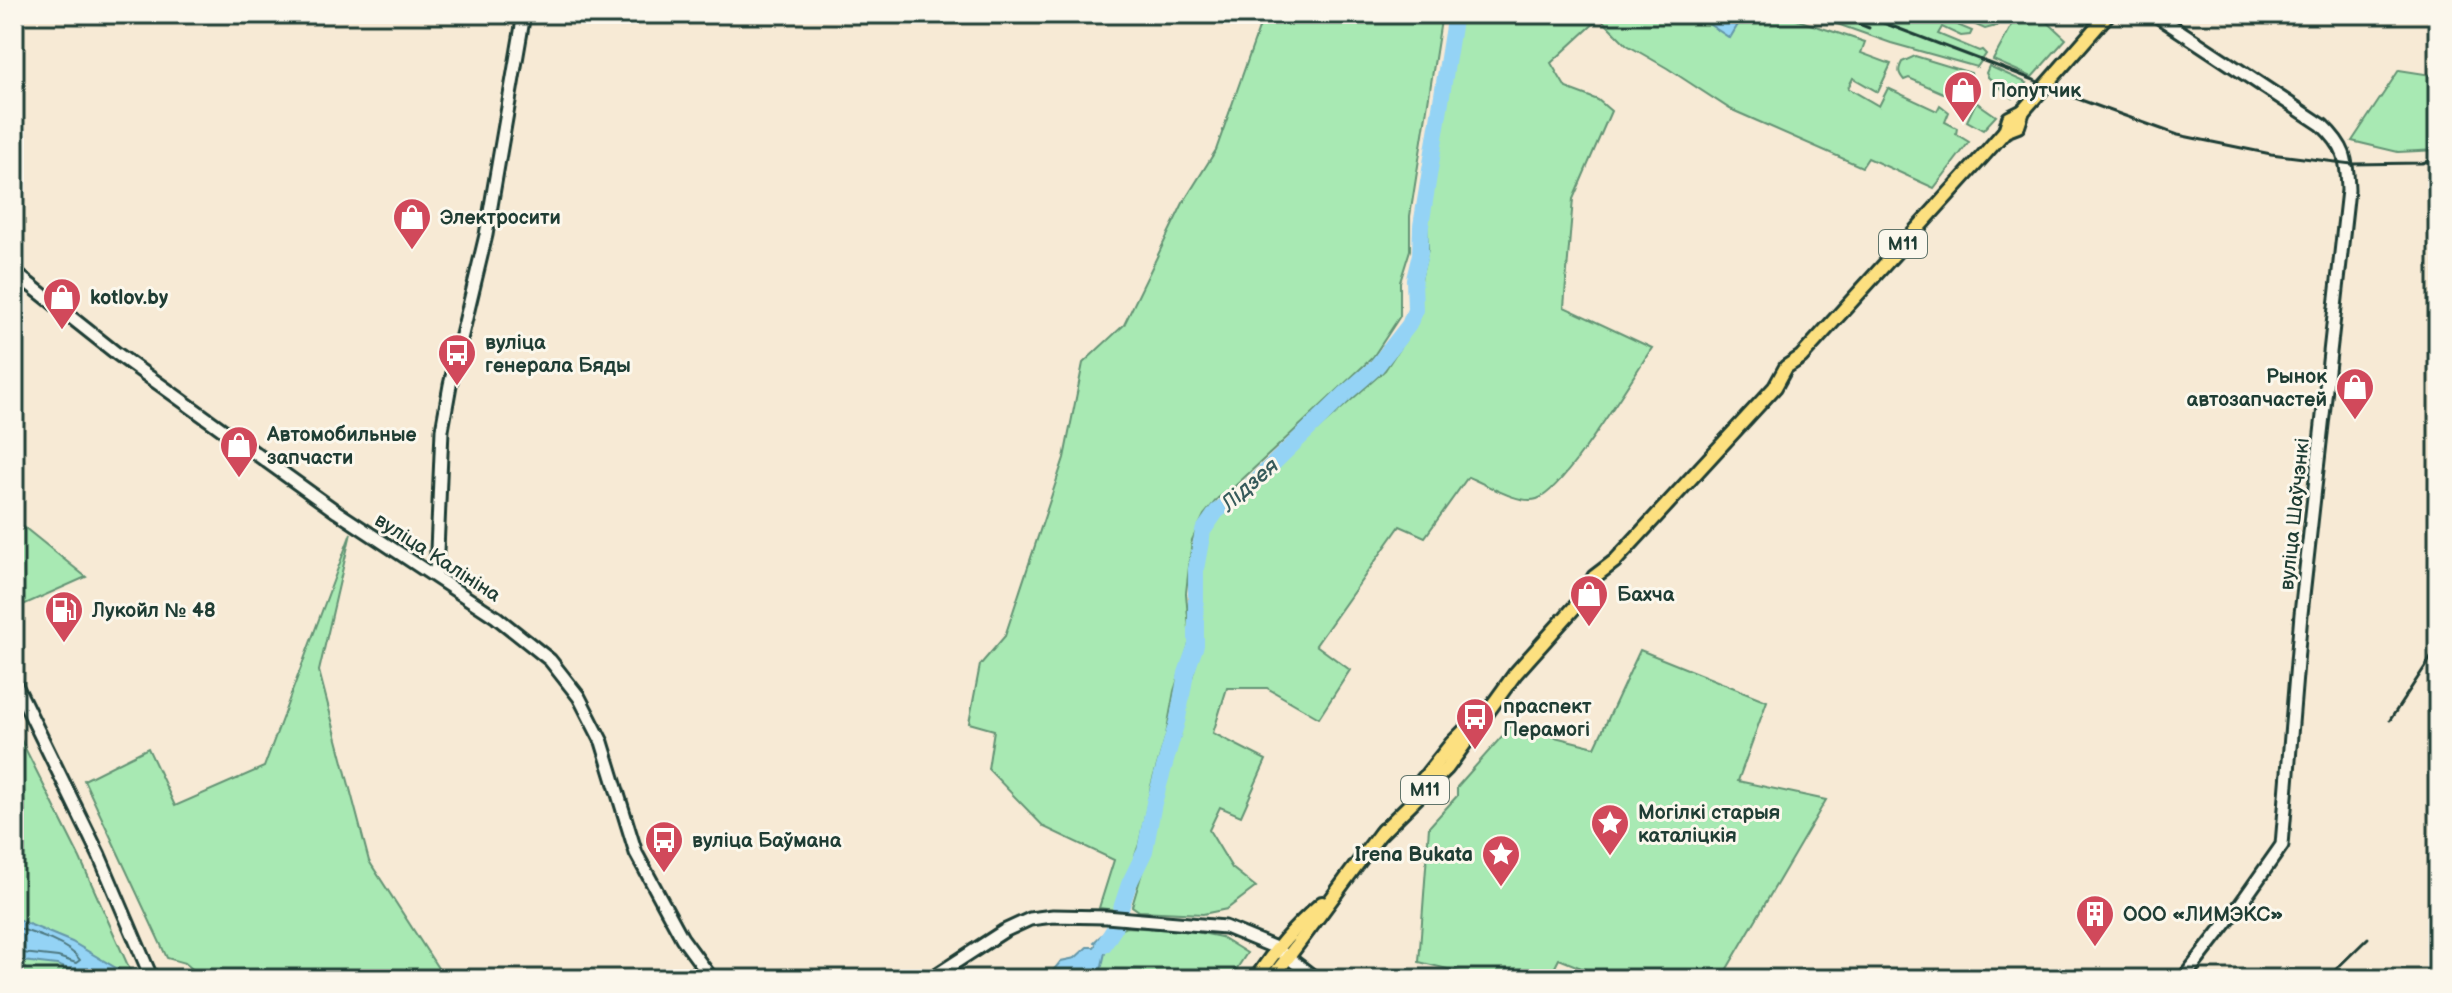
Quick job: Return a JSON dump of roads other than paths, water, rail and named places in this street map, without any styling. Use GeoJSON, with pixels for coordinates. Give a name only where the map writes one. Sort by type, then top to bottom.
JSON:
{"type":"FeatureCollection","features":[{"type":"Feature","properties":{"kind":"main road"},"geometry":{"type":"LineString","coordinates":[[436,575],[442,430],[486,235],[524,14]]}},
{"type":"Feature","properties":{"kind":"main road","name":"М11"},"geometry":{"type":"LineString","coordinates":[[1287,959],[1380,834],[1447,768],[1515,674],[1582,599],[1594,577],[1615,561],[1775,387],[1786,367],[1801,357],[2005,131],[2009,118],[2023,111],[2108,14]]}},
{"type":"Feature","properties":{"kind":"main road","name":"вуліца Шаўчэнкі"},"geometry":{"type":"LineString","coordinates":[[2154,14],[2322,125],[2343,149],[2348,190],[2295,691],[2282,845],[2183,979]]}},
{"type":"Feature","properties":{"kind":"main road","name":"вуліца Калініна"},"geometry":{"type":"LineString","coordinates":[[14,272],[116,353],[337,512],[436,575],[550,660],[579,697],[602,742],[636,853],[682,938],[712,979]]}},
{"type":"Feature","properties":{"kind":"main road"},"geometry":{"type":"LineString","coordinates":[[14,681],[99,855],[150,974]]}},
{"type":"Feature","properties":{"kind":"main road","name":"М11"},"geometry":{"type":"LineString","coordinates":[[1276,948],[1336,891]]}},
{"type":"Feature","properties":{"kind":"main road"},"geometry":{"type":"LineString","coordinates":[[930,979],[985,942],[1030,919],[1053,916],[1225,927],[1276,948],[1316,979]]}},
{"type":"Feature","properties":{"kind":"main road"},"geometry":{"type":"LineString","coordinates":[[1256,979],[1276,948]]}},
{"type":"Feature","properties":{"kind":"main road"},"geometry":{"type":"LineString","coordinates":[[1271,979],[1287,959]]}},
{"type":"Feature","properties":{"kind":"water"},"geometry":{"type":"Polygon","coordinates":[[[1704,14],[1743,16],[1730,38],[1701,19],[1704,14]]]}},
{"type":"Feature","properties":{"kind":"water"},"geometry":{"type":"Polygon","coordinates":[[[14,918],[72,942],[126,974],[128,979],[96,979],[57,965],[14,960],[14,918]]]}},
{"type":"Feature","properties":{"kind":"water"},"geometry":{"type":"Polygon","coordinates":[[[1108,929],[1118,930],[1107,944],[1101,970],[1086,979],[1046,979],[1061,961],[1075,958],[1087,947],[1094,947],[1097,943],[1094,942],[1108,929]]]}},
{"type":"Feature","properties":{"kind":"waterway","name":"Лідзея"},"geometry":{"type":"LineString","coordinates":[[1104,945],[1114,929],[1129,884],[1145,851],[1186,673],[1196,645],[1196,569],[1203,531],[1217,511],[1244,492],[1376,367],[1409,325],[1415,310],[1414,279],[1420,254],[1421,226],[1455,14]]}},
{"type":"Feature","properties":{"kind":"railway"},"geometry":{"type":"LineString","coordinates":[[1835,14],[1869,28]]}},
{"type":"Feature","properties":{"kind":"railway"},"geometry":{"type":"LineString","coordinates":[[1860,14],[2178,135],[2271,154],[2352,164],[2422,163],[2438,158]]}},
{"type":"Feature","properties":{"kind":"railway"},"geometry":{"type":"LineString","coordinates":[[2390,720],[2438,647]]}},
{"type":"Feature","properties":{"kind":"railway"},"geometry":{"type":"LineString","coordinates":[[2326,979],[2368,938]]}},
{"type":"Feature","properties":{"kind":"place","name":"Попутчик"},"geometry":{"type":"Point","coordinates":[1963,124]}},
{"type":"Feature","properties":{"kind":"place","name":"Электросити"},"geometry":{"type":"Point","coordinates":[412,251]}},
{"type":"Feature","properties":{"kind":"place","name":"kotlov.by"},"geometry":{"type":"Point","coordinates":[62,331]}},
{"type":"Feature","properties":{"kind":"place","name":"вуліца генерала Бяды"},"geometry":{"type":"Point","coordinates":[457,387]}},
{"type":"Feature","properties":{"kind":"place","name":"Рынок автозапчастей"},"geometry":{"type":"Point","coordinates":[2355,421]}},
{"type":"Feature","properties":{"kind":"place","name":"Автомобильные запчасти"},"geometry":{"type":"Point","coordinates":[239,479]}},
{"type":"Feature","properties":{"kind":"place","name":"Бахча"},"geometry":{"type":"Point","coordinates":[1589,628]}},
{"type":"Feature","properties":{"kind":"place","name":"Лукойл № 48"},"geometry":{"type":"Point","coordinates":[64,644]}},
{"type":"Feature","properties":{"kind":"place","name":"праспект Перамогі"},"geometry":{"type":"Point","coordinates":[1475,751]}},
{"type":"Feature","properties":{"kind":"place","name":"Могілкі старыя каталіцкія"},"geometry":{"type":"Point","coordinates":[1610,857]}},
{"type":"Feature","properties":{"kind":"place","name":"вуліца Баўмана"},"geometry":{"type":"Point","coordinates":[664,874]}},
{"type":"Feature","properties":{"kind":"place","name":"Irena Bukata"},"geometry":{"type":"Point","coordinates":[1501,888]}},
{"type":"Feature","properties":{"kind":"place","name":"ООО «ЛИМЭКС»"},"geometry":{"type":"Point","coordinates":[2095,948]}}]}
